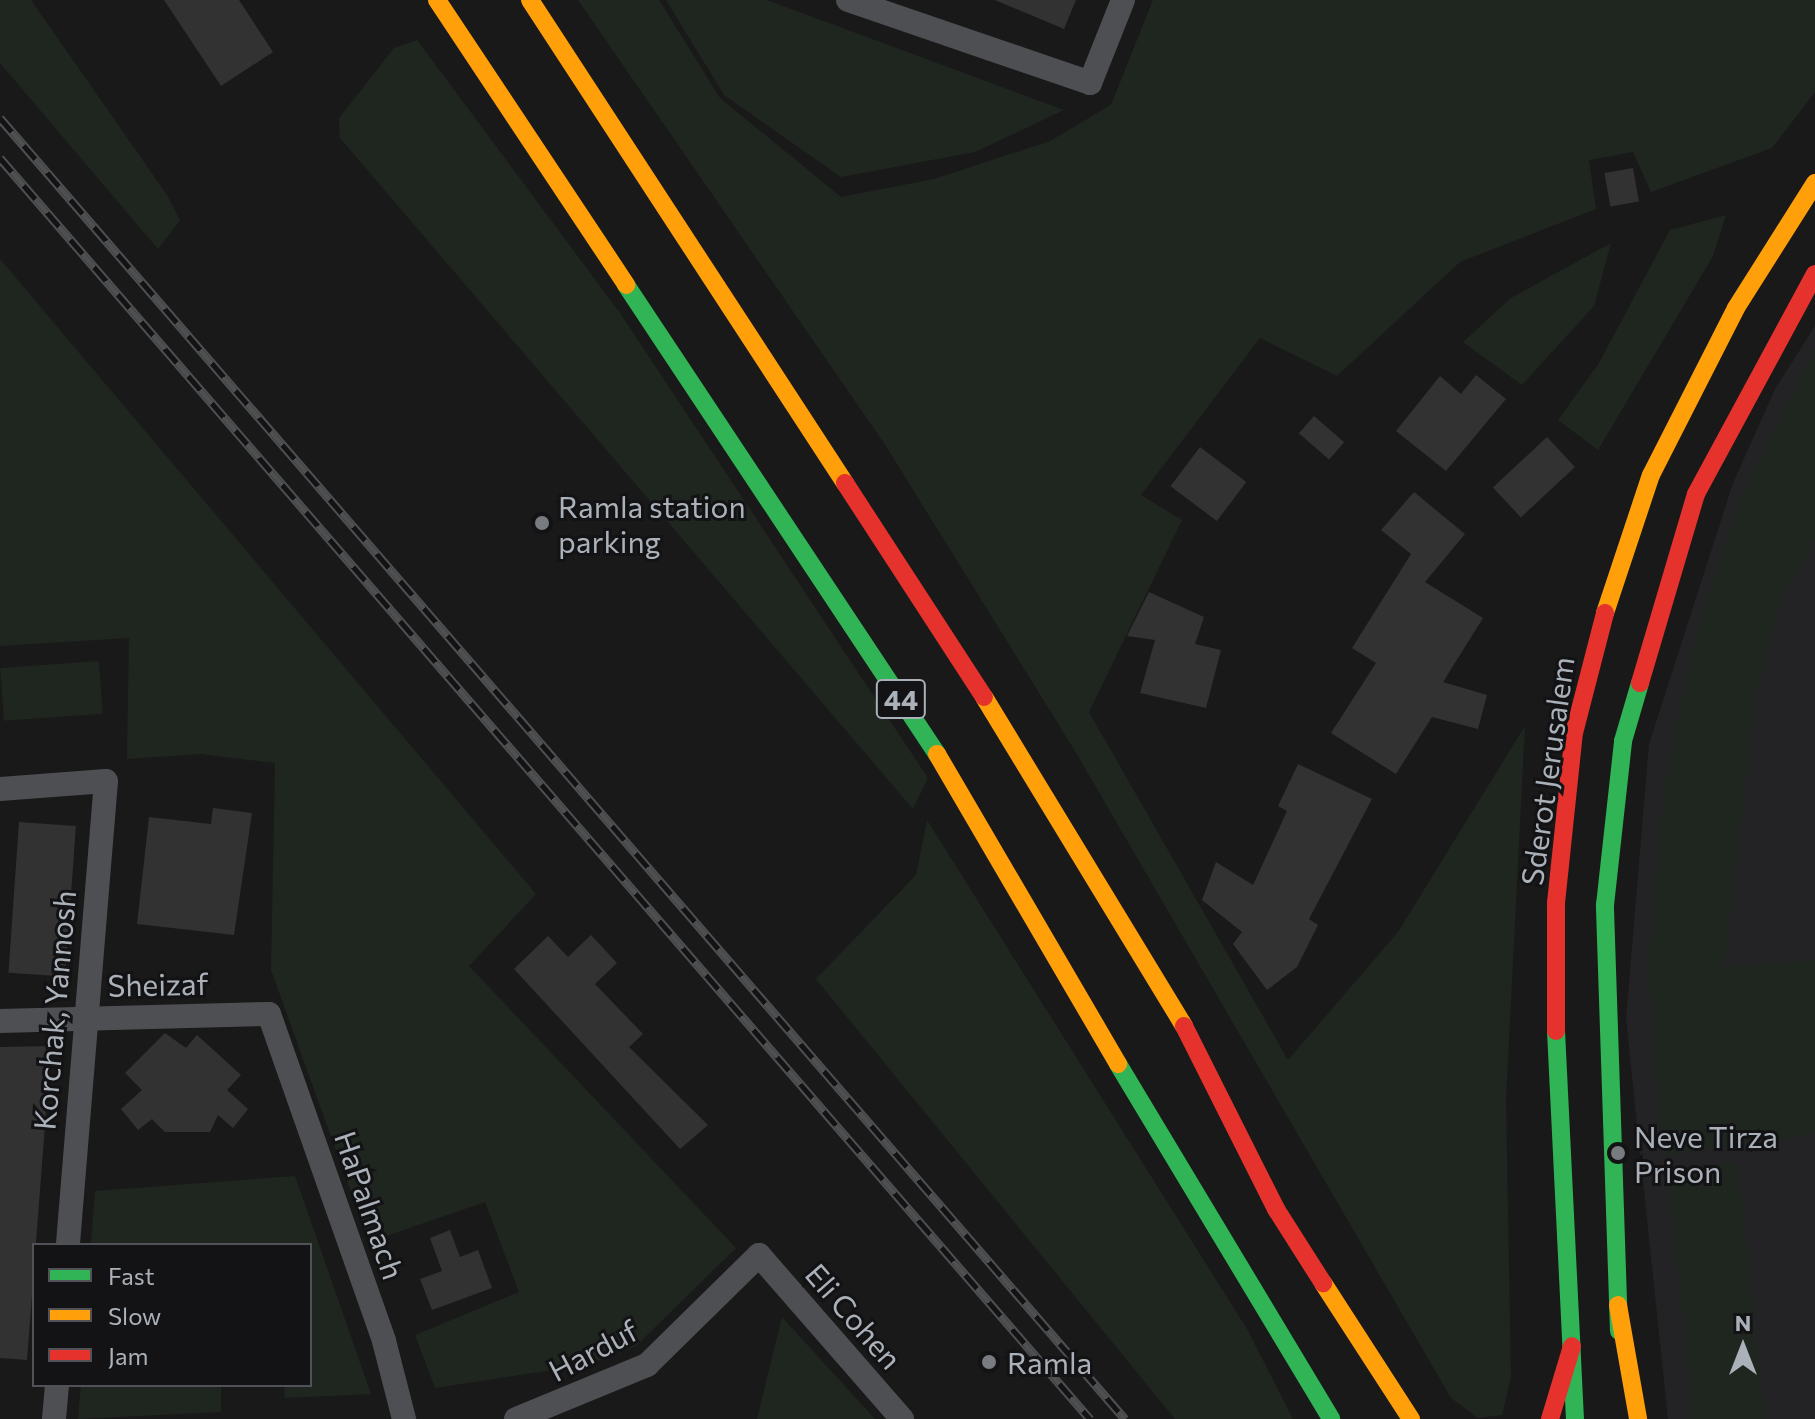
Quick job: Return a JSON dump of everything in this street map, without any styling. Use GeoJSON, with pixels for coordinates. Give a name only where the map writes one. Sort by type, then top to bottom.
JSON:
{"type":"FeatureCollection","features":[{"type":"Feature","properties":{"kind":"main road","name":"44"},"geometry":{"type":"LineString","coordinates":[[437,0],[956,782],[1204,1215],[1331,1419]]}},
{"type":"Feature","properties":{"kind":"main road","name":"44"},"geometry":{"type":"LineString","coordinates":[[530,0],[1015,744],[1182,1023],[1276,1209],[1411,1419]]}},
{"type":"Feature","properties":{"kind":"main road","name":"Sderot Jerusalem"},"geometry":{"type":"LineString","coordinates":[[1575,1419],[1555,1006],[1557,888],[1574,733],[1593,648],[1651,475],[1736,308],[1815,183]]}},
{"type":"Feature","properties":{"kind":"main road"},"geometry":{"type":"LineString","coordinates":[[1624,1419],[1604,1020],[1605,905],[1623,741],[1696,494],[1815,274]]}},
{"type":"Feature","properties":{"kind":"main road"},"geometry":{"type":"LineString","coordinates":[[1618,1305],[1638,1419]]}},
{"type":"Feature","properties":{"kind":"main road"},"geometry":{"type":"LineString","coordinates":[[1550,1419],[1572,1346]]}},
{"type":"Feature","properties":{"kind":"street"},"geometry":{"type":"LineString","coordinates":[[848,0],[1090,83],[1123,0]]}},
{"type":"Feature","properties":{"kind":"street","name":"Korchak, Yannosh"},"geometry":{"type":"LineString","coordinates":[[0,789],[106,781],[68,1243]]}},
{"type":"Feature","properties":{"kind":"street","name":"Sheizaf"},"geometry":{"type":"LineString","coordinates":[[0,1021],[269,1014]]}},
{"type":"Feature","properties":{"kind":"street","name":"HaPalmach"},"geometry":{"type":"LineString","coordinates":[[269,1014],[384,1341],[404,1419]]}},
{"type":"Feature","properties":{"kind":"street","name":"Harduf"},"geometry":{"type":"LineString","coordinates":[[516,1419],[647,1365],[759,1255]]}},
{"type":"Feature","properties":{"kind":"street","name":"Eli Cohen"},"geometry":{"type":"LineString","coordinates":[[759,1255],[902,1419]]}},
{"type":"Feature","properties":{"kind":"street"},"geometry":{"type":"LineString","coordinates":[[54,1419],[57,1387]]}},
{"type":"Feature","properties":{"kind":"shaded area"},"geometry":{"type":"Polygon","coordinates":[[[0,0],[31,0],[167,195],[180,220],[158,249],[0,63],[0,0]]]}},
{"type":"Feature","properties":{"kind":"shaded area"},"geometry":{"type":"Polygon","coordinates":[[[578,0],[659,0],[720,98],[841,197],[934,179],[1050,141],[1111,105],[1153,0],[1815,0],[1815,92],[1772,148],[1651,192],[1633,152],[1589,160],[1596,209],[1460,262],[1337,376],[1260,338],[1141,495],[1182,520],[1089,712],[1288,1060],[1398,932],[1525,726],[1506,1098],[1511,1377],[1502,1415],[1478,1418],[1451,1398],[1075,751],[884,443],[578,0]]]}},
{"type":"Feature","properties":{"kind":"shaded area"},"geometry":{"type":"Polygon","coordinates":[[[666,0],[767,0],[1064,110],[975,152],[841,177],[724,95],[666,0]]]}},
{"type":"Feature","properties":{"kind":"shaded area"},"geometry":{"type":"Polygon","coordinates":[[[417,40],[620,313],[928,778],[913,809],[340,138],[339,118],[394,48],[417,40]]]}},
{"type":"Feature","properties":{"kind":"shaded area"},"geometry":{"type":"Polygon","coordinates":[[[1726,215],[1713,256],[1598,450],[1558,420],[1599,363],[1670,230],[1726,215]]]}},
{"type":"Feature","properties":{"kind":"shaded area"},"geometry":{"type":"Polygon","coordinates":[[[1611,243],[1594,306],[1522,385],[1463,342],[1511,298],[1611,243]]]}},
{"type":"Feature","properties":{"kind":"shaded area"},"geometry":{"type":"Polygon","coordinates":[[[0,259],[536,894],[469,966],[736,1248],[636,1346],[585,1365],[435,1388],[415,1335],[519,1292],[485,1202],[369,1242],[271,970],[275,763],[201,754],[127,759],[129,638],[0,646],[0,259]]]}},
{"type":"Feature","properties":{"kind":"shaded area"},"geometry":{"type":"Polygon","coordinates":[[[1815,326],[1815,1419],[1668,1419],[1626,1019],[1649,744],[1733,483],[1775,389],[1815,326]]]}},
{"type":"Feature","properties":{"kind":"shaded area"},"geometry":{"type":"Polygon","coordinates":[[[1815,349],[1815,540],[1781,600],[1756,695],[1724,967],[1815,960],[1815,1134],[1662,1156],[1648,964],[1665,782],[1694,643],[1737,505],[1815,349]]]}},
{"type":"Feature","properties":{"kind":"shaded area"},"geometry":{"type":"Polygon","coordinates":[[[99,661],[103,714],[4,721],[0,668],[99,661]]]}},
{"type":"Feature","properties":{"kind":"shaded area"},"geometry":{"type":"Polygon","coordinates":[[[927,820],[1247,1329],[1293,1419],[1175,1419],[816,979],[916,875],[927,820]]]}},
{"type":"Feature","properties":{"kind":"shaded area"},"geometry":{"type":"Polygon","coordinates":[[[1738,1162],[1765,1419],[1694,1419],[1667,1169],[1738,1162]]]}},
{"type":"Feature","properties":{"kind":"shaded area"},"geometry":{"type":"Polygon","coordinates":[[[295,1176],[371,1394],[284,1398],[285,1387],[312,1387],[312,1243],[91,1243],[95,1191],[295,1176]]]}},
{"type":"Feature","properties":{"kind":"shaded area"},"geometry":{"type":"Polygon","coordinates":[[[782,1317],[875,1419],[757,1419],[782,1317]]]}},
{"type":"Feature","properties":{"kind":"shaded area"},"geometry":{"type":"Polygon","coordinates":[[[81,1387],[221,1387],[221,1412],[78,1419],[81,1387]]]}},
{"type":"Feature","properties":{"kind":"building"},"geometry":{"type":"Polygon","coordinates":[[[164,0],[239,0],[273,52],[221,86],[164,0]]]}},
{"type":"Feature","properties":{"kind":"building"},"geometry":{"type":"Polygon","coordinates":[[[995,0],[1076,0],[1064,29],[995,0]]]}},
{"type":"Feature","properties":{"kind":"building"},"geometry":{"type":"Polygon","coordinates":[[[1633,168],[1639,201],[1610,207],[1604,173],[1633,168]]]}},
{"type":"Feature","properties":{"kind":"building"},"geometry":{"type":"Polygon","coordinates":[[[1476,375],[1506,399],[1446,471],[1396,431],[1440,376],[1461,394],[1476,375]]]}},
{"type":"Feature","properties":{"kind":"building"},"geometry":{"type":"Polygon","coordinates":[[[1314,416],[1344,442],[1329,460],[1299,433],[1314,416]]]}},
{"type":"Feature","properties":{"kind":"building"},"geometry":{"type":"Polygon","coordinates":[[[1547,437],[1575,467],[1521,517],[1493,487],[1547,437]]]}},
{"type":"Feature","properties":{"kind":"building"},"geometry":{"type":"Polygon","coordinates":[[[1200,447],[1246,482],[1217,521],[1171,486],[1200,447]]]}},
{"type":"Feature","properties":{"kind":"building"},"geometry":{"type":"Polygon","coordinates":[[[1414,492],[1465,534],[1425,582],[1483,618],[1443,682],[1487,695],[1478,729],[1432,717],[1396,774],[1331,733],[1376,663],[1352,648],[1411,554],[1381,530],[1414,492]]]}},
{"type":"Feature","properties":{"kind":"building"},"geometry":{"type":"Polygon","coordinates":[[[1149,592],[1204,617],[1195,644],[1221,650],[1206,708],[1140,693],[1155,640],[1127,636],[1149,592]]]}},
{"type":"Feature","properties":{"kind":"building"},"geometry":{"type":"Polygon","coordinates":[[[1298,764],[1372,799],[1309,919],[1318,925],[1297,967],[1267,990],[1233,944],[1242,932],[1202,900],[1216,862],[1253,885],[1287,811],[1278,806],[1298,764]]]}},
{"type":"Feature","properties":{"kind":"building"},"geometry":{"type":"Polygon","coordinates":[[[213,808],[252,813],[234,935],[137,924],[149,817],[211,824],[213,808]]]}},
{"type":"Feature","properties":{"kind":"building"},"geometry":{"type":"Polygon","coordinates":[[[19,822],[76,826],[65,977],[8,973],[19,822]]]}},
{"type":"Feature","properties":{"kind":"building"},"geometry":{"type":"Polygon","coordinates":[[[591,935],[617,963],[595,984],[643,1034],[629,1047],[708,1125],[680,1149],[514,969],[548,936],[568,957],[591,935]]]}},
{"type":"Feature","properties":{"kind":"building"},"geometry":{"type":"Polygon","coordinates":[[[165,1033],[186,1048],[197,1035],[241,1075],[227,1090],[248,1109],[233,1128],[218,1115],[210,1132],[165,1132],[152,1119],[138,1130],[121,1109],[142,1090],[125,1073],[165,1033]]]}},
{"type":"Feature","properties":{"kind":"building"},"geometry":{"type":"Polygon","coordinates":[[[51,1046],[36,1243],[32,1243],[27,1360],[0,1358],[0,1047],[51,1046]]]}},
{"type":"Feature","properties":{"kind":"building"},"geometry":{"type":"Polygon","coordinates":[[[450,1230],[460,1257],[478,1250],[492,1288],[432,1310],[420,1279],[442,1271],[430,1238],[450,1230]]]}},
{"type":"Feature","properties":{"kind":"railway"},"geometry":{"type":"LineString","coordinates":[[0,118],[1125,1419]]}},
{"type":"Feature","properties":{"kind":"railway"},"geometry":{"type":"LineString","coordinates":[[0,158],[1090,1419]]}},
{"type":"Feature","properties":{"kind":"traffic: fast"},"geometry":{"type":"LineString","coordinates":[[626,285],[937,754]]}},
{"type":"Feature","properties":{"kind":"traffic: fast"},"geometry":{"type":"LineString","coordinates":[[1619,1331],[1605,905],[1623,741],[1640,683]]}},
{"type":"Feature","properties":{"kind":"traffic: fast"},"geometry":{"type":"LineString","coordinates":[[1556,1031],[1575,1419]]}},
{"type":"Feature","properties":{"kind":"traffic: fast"},"geometry":{"type":"LineString","coordinates":[[1118,1064],[1331,1419]]}},
{"type":"Feature","properties":{"kind":"traffic: slow"},"geometry":{"type":"LineString","coordinates":[[437,0],[626,285]]}},
{"type":"Feature","properties":{"kind":"traffic: slow"},"geometry":{"type":"LineString","coordinates":[[530,0],[845,483]]}},
{"type":"Feature","properties":{"kind":"traffic: slow"},"geometry":{"type":"LineString","coordinates":[[1605,613],[1651,475],[1736,308],[1815,183]]}},
{"type":"Feature","properties":{"kind":"traffic: slow"},"geometry":{"type":"LineString","coordinates":[[984,697],[1184,1026]]}},
{"type":"Feature","properties":{"kind":"traffic: slow"},"geometry":{"type":"LineString","coordinates":[[937,754],[1118,1064]]}},
{"type":"Feature","properties":{"kind":"traffic: slow"},"geometry":{"type":"LineString","coordinates":[[1323,1283],[1411,1419]]}},
{"type":"Feature","properties":{"kind":"traffic: slow"},"geometry":{"type":"LineString","coordinates":[[1618,1305],[1638,1419]]}},
{"type":"Feature","properties":{"kind":"traffic: jam"},"geometry":{"type":"LineString","coordinates":[[1640,683],[1696,494],[1815,274]]}},
{"type":"Feature","properties":{"kind":"traffic: jam"},"geometry":{"type":"LineString","coordinates":[[845,483],[984,697]]}},
{"type":"Feature","properties":{"kind":"traffic: jam"},"geometry":{"type":"LineString","coordinates":[[1556,1031],[1556,903],[1574,733],[1605,613]]}},
{"type":"Feature","properties":{"kind":"traffic: jam"},"geometry":{"type":"LineString","coordinates":[[1184,1026],[1276,1209],[1323,1283]]}},
{"type":"Feature","properties":{"kind":"traffic: jam"},"geometry":{"type":"LineString","coordinates":[[1550,1419],[1572,1346]]}},
{"type":"Feature","properties":{"kind":"place","name":"Ramla station parking"},"geometry":{"type":"Point","coordinates":[542,523]}},
{"type":"Feature","properties":{"kind":"place","name":"Neve Tirza Prison"},"geometry":{"type":"Point","coordinates":[1618,1153]}},
{"type":"Feature","properties":{"kind":"place","name":"Ramla"},"geometry":{"type":"Point","coordinates":[989,1362]}}]}
